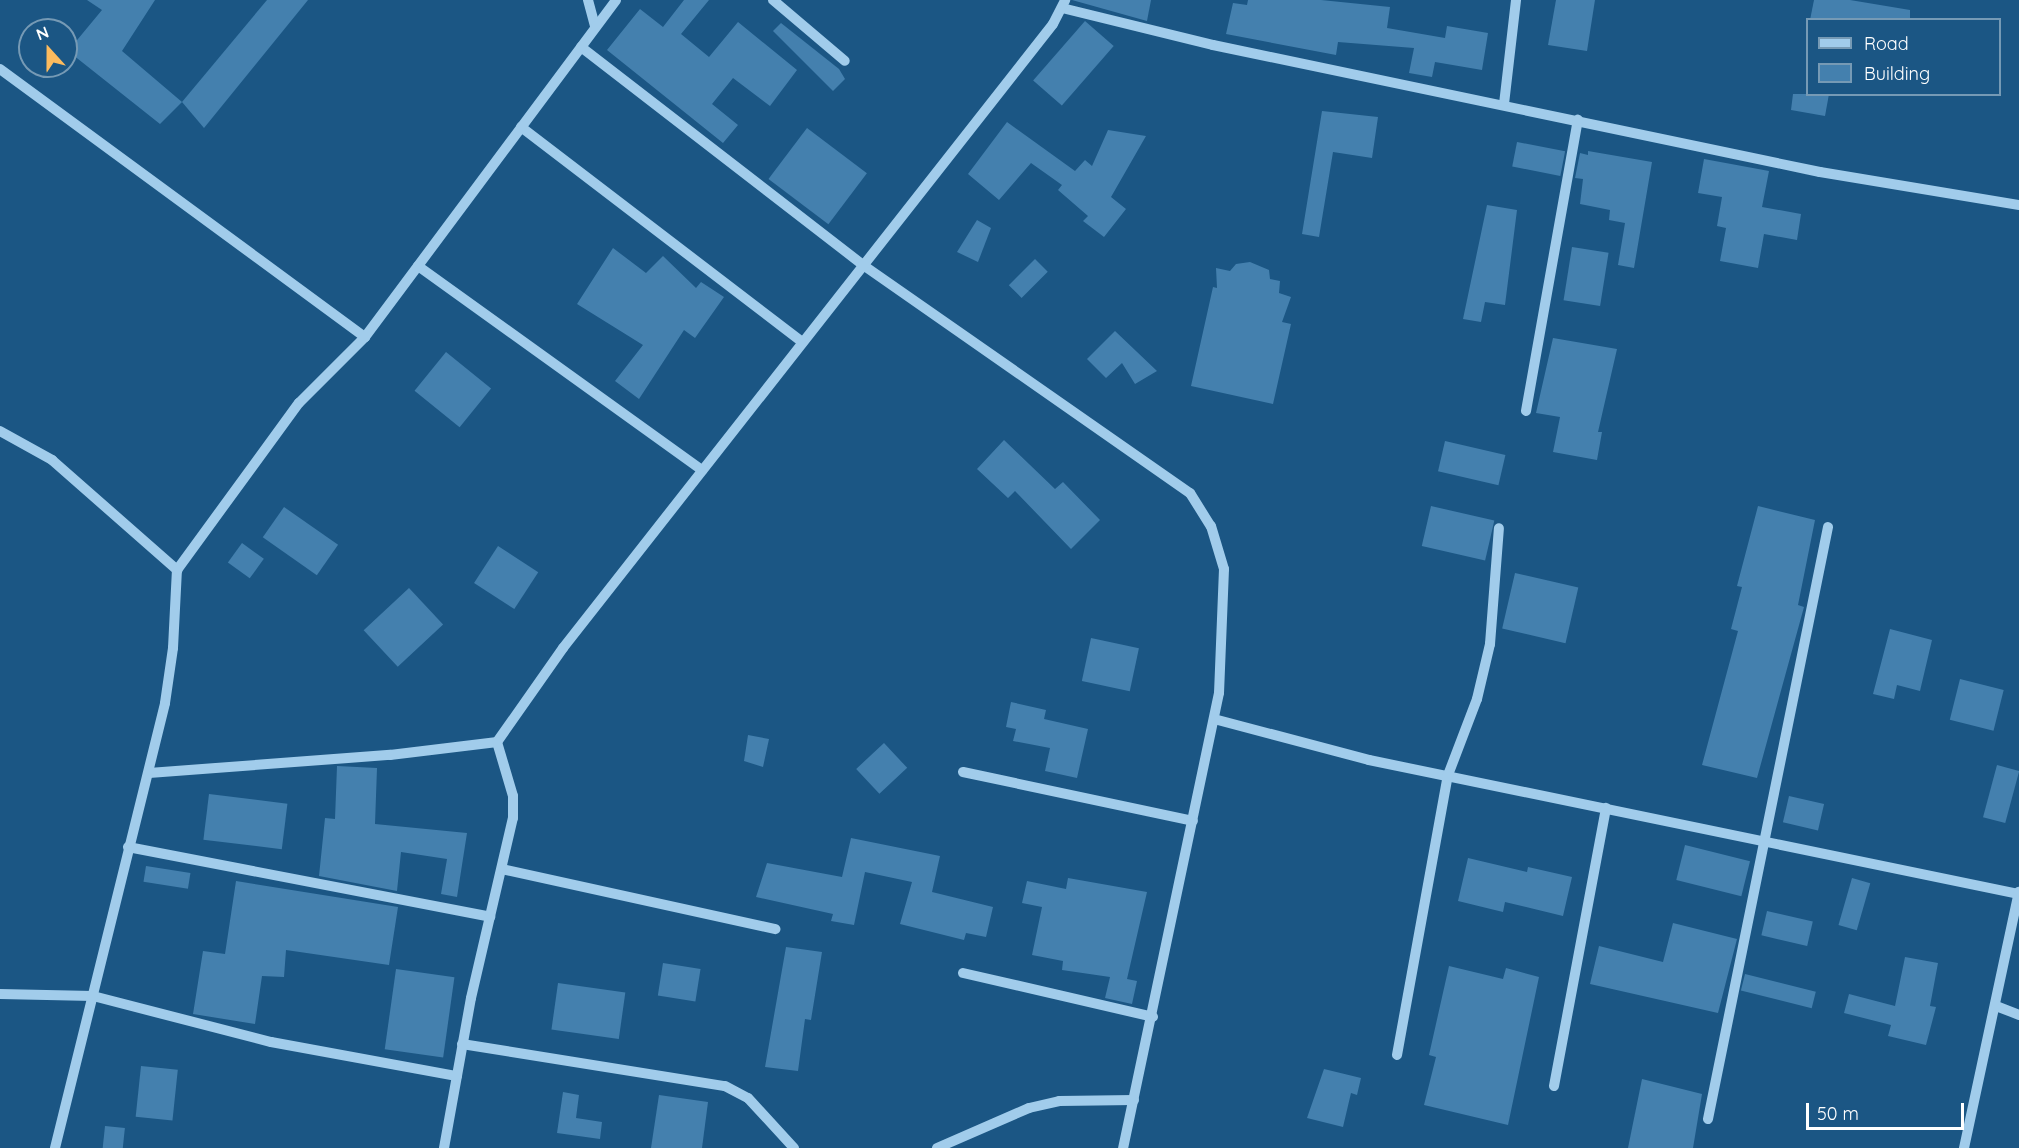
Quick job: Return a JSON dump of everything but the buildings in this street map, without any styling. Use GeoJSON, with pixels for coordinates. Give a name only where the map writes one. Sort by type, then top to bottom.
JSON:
{"type":"FeatureCollection","features":[{"type":"Feature","properties":{"kind":"street"},"geometry":{"type":"LineString","coordinates":[[588,0],[596,27]]}},
{"type":"Feature","properties":{"kind":"street"},"geometry":{"type":"LineString","coordinates":[[55,1148],[128,847],[149,772],[173,648],[177,570],[299,403],[365,337],[616,0]]}},
{"type":"Feature","properties":{"kind":"street"},"geometry":{"type":"LineString","coordinates":[[773,0],[845,61]]}},
{"type":"Feature","properties":{"kind":"street"},"geometry":{"type":"LineString","coordinates":[[1504,104],[1516,0]]}},
{"type":"Feature","properties":{"kind":"street"},"geometry":{"type":"LineString","coordinates":[[149,772],[390,755],[497,742],[563,648],[1053,24],[1064,4],[1213,45],[1504,104],[1820,172],[2019,205]]}},
{"type":"Feature","properties":{"kind":"street"},"geometry":{"type":"LineString","coordinates":[[581,47],[863,265],[1190,494],[1211,526],[1224,569],[1219,693],[1153,1017],[1123,1148]]}},
{"type":"Feature","properties":{"kind":"street"},"geometry":{"type":"LineString","coordinates":[[0,69],[365,337]]}},
{"type":"Feature","properties":{"kind":"street"},"geometry":{"type":"LineString","coordinates":[[1526,411],[1578,120]]}},
{"type":"Feature","properties":{"kind":"street"},"geometry":{"type":"LineString","coordinates":[[521,127],[802,342]]}},
{"type":"Feature","properties":{"kind":"street"},"geometry":{"type":"LineString","coordinates":[[418,266],[702,470]]}},
{"type":"Feature","properties":{"kind":"street"},"geometry":{"type":"LineString","coordinates":[[0,431],[52,460],[177,570]]}},
{"type":"Feature","properties":{"kind":"street"},"geometry":{"type":"LineString","coordinates":[[1708,1119],[1828,527]]}},
{"type":"Feature","properties":{"kind":"street"},"geometry":{"type":"LineString","coordinates":[[1397,1055],[1448,776],[1477,699],[1490,644],[1499,528]]}},
{"type":"Feature","properties":{"kind":"street"},"geometry":{"type":"LineString","coordinates":[[1214,719],[1369,760],[2019,893],[1964,1148]]}},
{"type":"Feature","properties":{"kind":"street"},"geometry":{"type":"LineString","coordinates":[[444,1148],[462,1044],[513,819],[513,796],[497,742]]}},
{"type":"Feature","properties":{"kind":"street"},"geometry":{"type":"LineString","coordinates":[[963,772],[1193,821]]}},
{"type":"Feature","properties":{"kind":"street"},"geometry":{"type":"LineString","coordinates":[[1554,1086],[1606,808]]}},
{"type":"Feature","properties":{"kind":"street"},"geometry":{"type":"LineString","coordinates":[[128,847],[490,917]]}},
{"type":"Feature","properties":{"kind":"street"},"geometry":{"type":"LineString","coordinates":[[502,869],[776,929]]}},
{"type":"Feature","properties":{"kind":"street"},"geometry":{"type":"LineString","coordinates":[[963,973],[1153,1017]]}},
{"type":"Feature","properties":{"kind":"street"},"geometry":{"type":"LineString","coordinates":[[0,994],[93,996],[271,1042],[457,1076]]}},
{"type":"Feature","properties":{"kind":"street"},"geometry":{"type":"LineString","coordinates":[[1996,1006],[2019,1015]]}},
{"type":"Feature","properties":{"kind":"street"},"geometry":{"type":"LineString","coordinates":[[462,1044],[725,1086],[748,1098],[794,1148]]}},
{"type":"Feature","properties":{"kind":"street"},"geometry":{"type":"LineString","coordinates":[[936,1148],[1029,1108],[1059,1101],[1134,1100]]}}]}
